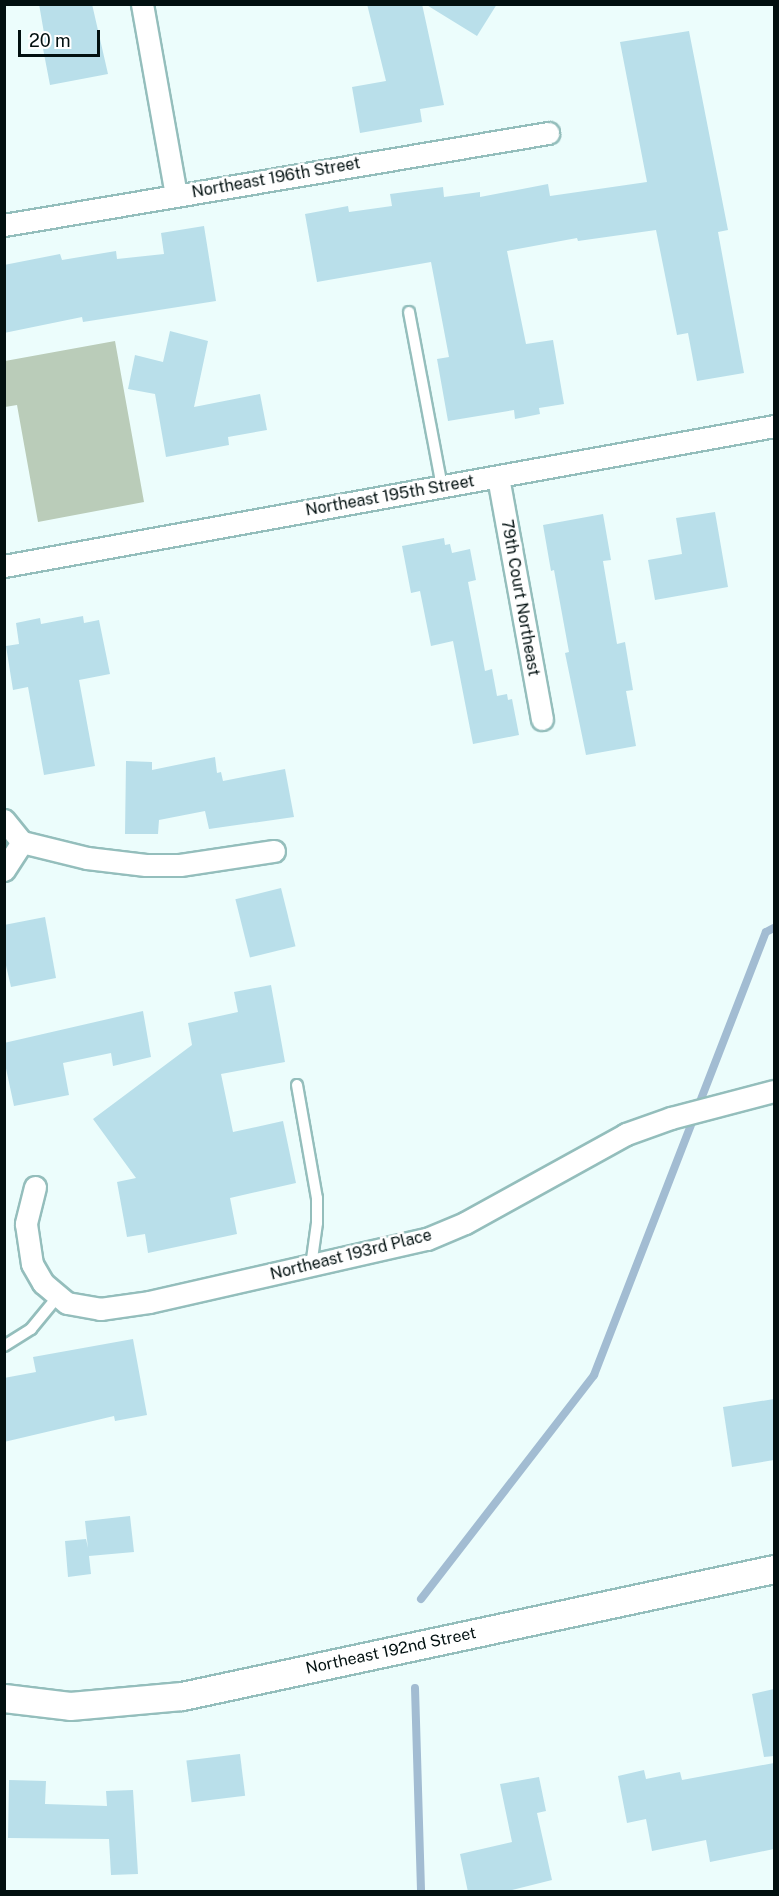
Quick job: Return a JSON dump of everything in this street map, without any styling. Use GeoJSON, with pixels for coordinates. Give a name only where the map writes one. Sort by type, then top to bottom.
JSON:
{"type":"FeatureCollection","features":[{"type":"Feature","properties":{"kind":"street"},"geometry":{"type":"LineString","coordinates":[[142,4],[176,195]]}},
{"type":"Feature","properties":{"kind":"street","name":"Northeast 196th Street"},"geometry":{"type":"LineString","coordinates":[[4,225],[548,132]]}},
{"type":"Feature","properties":{"kind":"street","name":"Northeast 195th Street"},"geometry":{"type":"LineString","coordinates":[[4,566],[774,426]]}},
{"type":"Feature","properties":{"kind":"street","name":"79th Court Northeast"},"geometry":{"type":"LineString","coordinates":[[498,477],[542,719]]}},
{"type":"Feature","properties":{"kind":"street"},"geometry":{"type":"LineString","coordinates":[[4,820],[22,842],[87,858],[146,865],[180,865],[274,851]]}},
{"type":"Feature","properties":{"kind":"street"},"geometry":{"type":"LineString","coordinates":[[4,870],[22,842]]}},
{"type":"Feature","properties":{"kind":"street","name":"Northeast 193rd Place"},"geometry":{"type":"LineString","coordinates":[[35,1187],[26,1224],[32,1264],[43,1283],[67,1303],[100,1309],[149,1302],[427,1239],[465,1223],[626,1134],[671,1118],[774,1091]]}},
{"type":"Feature","properties":{"kind":"street","name":"Northeast 192nd Street"},"geometry":{"type":"LineString","coordinates":[[4,1698],[70,1707],[182,1696],[774,1569]]}},
{"type":"Feature","properties":{"kind":"lane"},"geometry":{"type":"LineString","coordinates":[[409,312],[442,487]]}},
{"type":"Feature","properties":{"kind":"lane"},"geometry":{"type":"LineString","coordinates":[[297,1085],[317,1198],[317,1223],[311,1266]]}},
{"type":"Feature","properties":{"kind":"lane"},"geometry":{"type":"LineString","coordinates":[[4,1346],[31,1329],[59,1295]]}},
{"type":"Feature","properties":{"kind":"green space"},"geometry":{"type":"Polygon","coordinates":[[[115,341],[144,502],[38,522],[17,405],[5,407],[5,361],[115,341]]]}},
{"type":"Feature","properties":{"kind":"building"},"geometry":{"type":"Polygon","coordinates":[[[39,4],[92,4],[108,74],[50,85],[40,33],[44,33],[39,4]]]}},
{"type":"Feature","properties":{"kind":"building"},"geometry":{"type":"Polygon","coordinates":[[[367,4],[422,4],[444,105],[420,109],[422,122],[360,133],[352,87],[386,81],[367,4]]]}},
{"type":"Feature","properties":{"kind":"building"},"geometry":{"type":"Polygon","coordinates":[[[425,4],[497,4],[477,36],[425,4]]]}},
{"type":"Feature","properties":{"kind":"building"},"geometry":{"type":"Polygon","coordinates":[[[689,31],[728,230],[718,232],[744,373],[697,381],[688,333],[677,335],[656,230],[578,241],[577,238],[507,251],[526,344],[553,340],[564,404],[539,408],[540,414],[515,419],[514,410],[448,421],[437,359],[449,357],[431,262],[317,282],[305,214],[348,206],[349,212],[392,206],[390,194],[443,187],[444,197],[480,192],[480,197],[548,184],[550,196],[647,182],[620,42],[689,31]]]}},
{"type":"Feature","properties":{"kind":"building"},"geometry":{"type":"Polygon","coordinates":[[[204,226],[216,301],[83,322],[82,317],[4,333],[4,265],[60,254],[62,260],[116,251],[117,259],[164,254],[161,233],[204,226]]]}},
{"type":"Feature","properties":{"kind":"building"},"geometry":{"type":"Polygon","coordinates":[[[170,331],[208,341],[194,407],[260,394],[267,430],[228,437],[229,445],[166,457],[155,394],[128,389],[135,355],[163,362],[170,331]]]}},
{"type":"Feature","properties":{"kind":"building"},"geometry":{"type":"Polygon","coordinates":[[[715,512],[728,587],[655,600],[648,560],[682,554],[676,518],[715,512]]]}},
{"type":"Feature","properties":{"kind":"building"},"geometry":{"type":"Polygon","coordinates":[[[603,514],[611,560],[603,561],[617,644],[625,642],[633,690],[626,691],[636,746],[586,755],[565,653],[569,652],[554,570],[551,571],[543,525],[603,514]]]}},
{"type":"Feature","properties":{"kind":"building"},"geometry":{"type":"Polygon","coordinates":[[[444,538],[445,545],[450,544],[452,553],[470,549],[476,580],[468,582],[485,671],[492,669],[497,696],[507,694],[508,700],[512,699],[519,735],[473,744],[453,641],[431,646],[420,591],[411,593],[402,546],[444,538]]]}},
{"type":"Feature","properties":{"kind":"building"},"geometry":{"type":"Polygon","coordinates":[[[83,616],[84,623],[99,620],[110,674],[79,680],[95,766],[44,775],[28,687],[13,690],[6,646],[19,644],[16,623],[40,618],[41,624],[83,616]]]}},
{"type":"Feature","properties":{"kind":"building"},"geometry":{"type":"Polygon","coordinates":[[[215,757],[217,773],[221,772],[223,781],[285,769],[294,817],[209,829],[205,811],[159,820],[158,834],[125,834],[126,761],[152,762],[152,770],[215,757]]]}},
{"type":"Feature","properties":{"kind":"building"},"geometry":{"type":"Polygon","coordinates":[[[281,888],[296,946],[250,958],[235,899],[281,888]]]}},
{"type":"Feature","properties":{"kind":"building"},"geometry":{"type":"Polygon","coordinates":[[[45,917],[56,978],[11,987],[4,957],[4,925],[45,917]]]}},
{"type":"Feature","properties":{"kind":"building"},"geometry":{"type":"Polygon","coordinates":[[[271,985],[285,1062],[221,1074],[233,1132],[283,1121],[296,1183],[230,1198],[237,1234],[148,1253],[145,1234],[127,1237],[117,1182],[136,1178],[93,1119],[192,1045],[188,1023],[238,1012],[234,992],[271,985]]]}},
{"type":"Feature","properties":{"kind":"building"},"geometry":{"type":"Polygon","coordinates":[[[143,1011],[151,1057],[113,1066],[111,1053],[63,1063],[69,1095],[14,1106],[4,1059],[4,1043],[143,1011]]]}},
{"type":"Feature","properties":{"kind":"building"},"geometry":{"type":"Polygon","coordinates":[[[133,1339],[147,1415],[115,1421],[114,1416],[4,1442],[4,1378],[36,1372],[33,1357],[133,1339]]]}},
{"type":"Feature","properties":{"kind":"building"},"geometry":{"type":"Polygon","coordinates":[[[774,1399],[774,1460],[732,1467],[723,1407],[774,1399]]]}},
{"type":"Feature","properties":{"kind":"building"},"geometry":{"type":"Polygon","coordinates":[[[130,1516],[134,1552],[89,1556],[91,1574],[68,1577],[65,1541],[86,1539],[88,1548],[85,1521],[130,1516]]]}},
{"type":"Feature","properties":{"kind":"building"},"geometry":{"type":"Polygon","coordinates":[[[774,1689],[774,1756],[764,1757],[752,1694],[774,1689]]]}},
{"type":"Feature","properties":{"kind":"building"},"geometry":{"type":"Polygon","coordinates":[[[240,1754],[245,1796],[192,1802],[186,1761],[240,1754]]]}},
{"type":"Feature","properties":{"kind":"building"},"geometry":{"type":"Polygon","coordinates":[[[774,1763],[774,1849],[710,1862],[706,1840],[652,1851],[646,1819],[627,1823],[618,1776],[644,1770],[646,1779],[680,1772],[682,1780],[774,1763]]]}},
{"type":"Feature","properties":{"kind":"building"},"geometry":{"type":"Polygon","coordinates":[[[539,1777],[546,1811],[537,1813],[552,1880],[504,1892],[468,1892],[460,1854],[512,1842],[500,1784],[539,1777]]]}},
{"type":"Feature","properties":{"kind":"building"},"geometry":{"type":"Polygon","coordinates":[[[9,1780],[46,1781],[45,1804],[107,1806],[106,1791],[133,1790],[138,1874],[111,1875],[109,1839],[8,1838],[9,1780]]]}},
{"type":"Feature","properties":{"kind":"waterway"},"geometry":{"type":"LineString","coordinates":[[421,1599],[594,1375],[766,932],[774,928]]}},
{"type":"Feature","properties":{"kind":"waterway"},"geometry":{"type":"LineString","coordinates":[[415,1688],[421,1892]]}}]}
